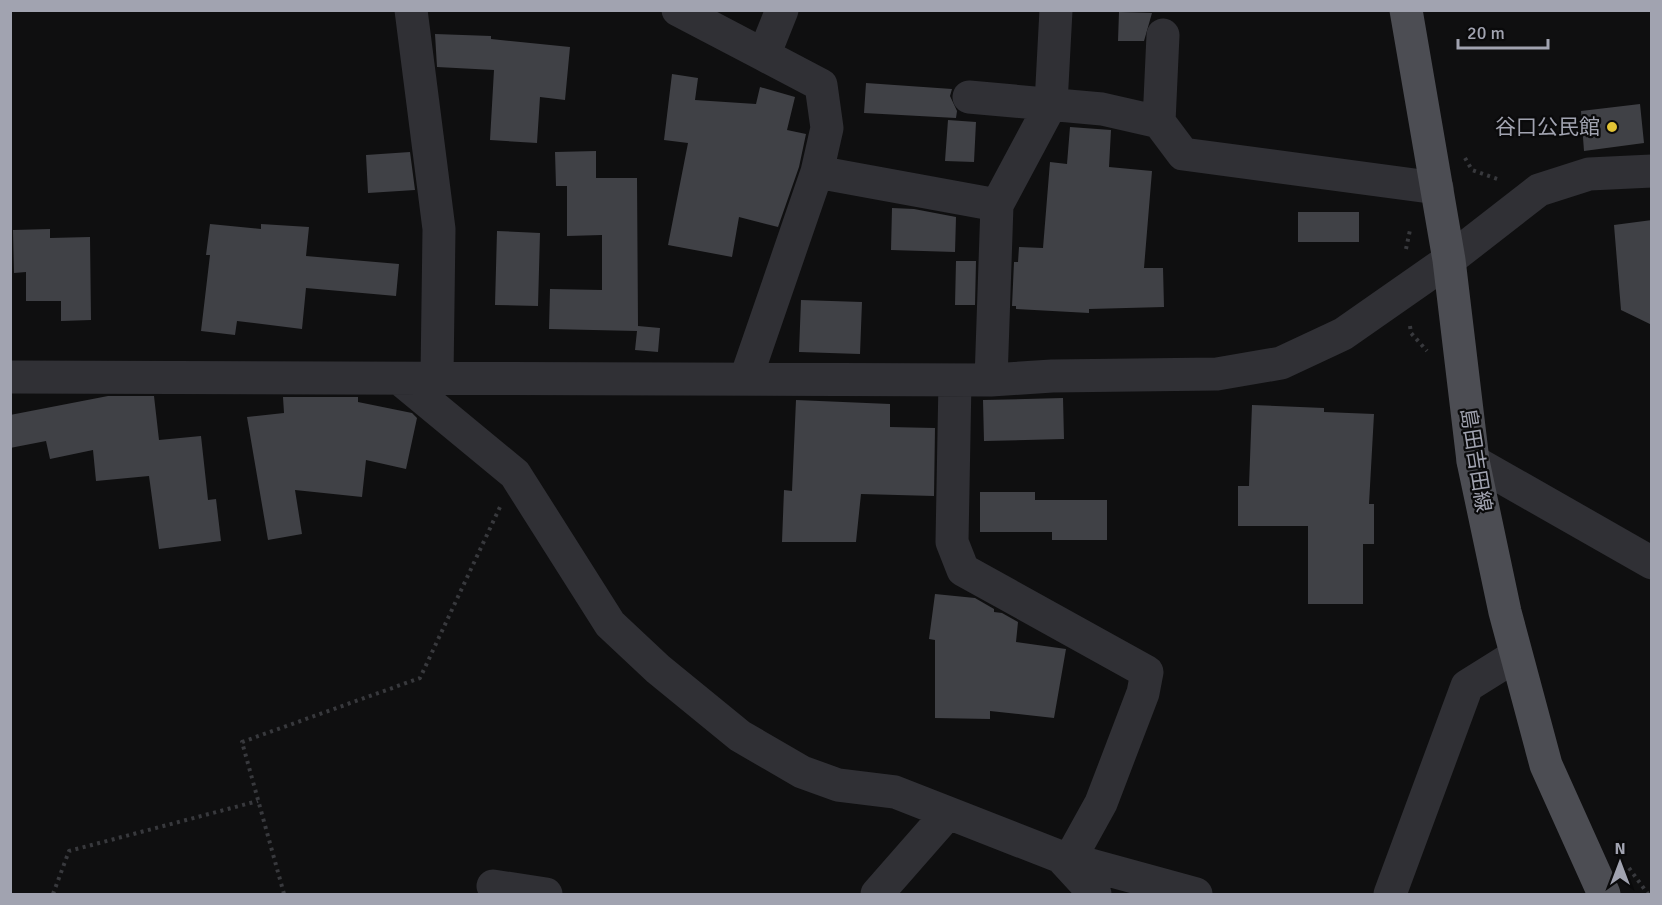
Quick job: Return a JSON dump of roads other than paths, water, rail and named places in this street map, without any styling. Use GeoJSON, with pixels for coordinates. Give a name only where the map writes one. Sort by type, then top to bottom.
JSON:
{"type":"FeatureCollection","features":[{"type":"Feature","properties":{"kind":"main road","name":"島田吉田線"},"geometry":{"type":"LineString","coordinates":[[1406,10],[1449,260],[1473,461],[1515,656],[1546,765],[1604,894]]}},
{"type":"Feature","properties":{"kind":"street"},"geometry":{"type":"LineString","coordinates":[[411,10],[439,230],[437,377]]}},
{"type":"Feature","properties":{"kind":"street"},"geometry":{"type":"LineString","coordinates":[[678,10],[821,85],[827,128],[817,172],[746,378]]}},
{"type":"Feature","properties":{"kind":"street"},"geometry":{"type":"LineString","coordinates":[[764,55],[782,10]]}},
{"type":"Feature","properties":{"kind":"street"},"geometry":{"type":"LineString","coordinates":[[991,380],[997,205],[1051,104],[1056,10]]}},
{"type":"Feature","properties":{"kind":"street"},"geometry":{"type":"LineString","coordinates":[[1163,35],[1159,122],[1183,154],[1437,188]]}},
{"type":"Feature","properties":{"kind":"street"},"geometry":{"type":"LineString","coordinates":[[969,97],[1102,109],[1159,122]]}},
{"type":"Feature","properties":{"kind":"street"},"geometry":{"type":"LineString","coordinates":[[10,377],[991,380],[1052,376],[1217,374],[1281,363],[1343,334],[1449,260],[1539,190],[1589,174],[1652,171]]}},
{"type":"Feature","properties":{"kind":"street"},"geometry":{"type":"LineString","coordinates":[[817,172],[997,205]]}},
{"type":"Feature","properties":{"kind":"street"},"geometry":{"type":"LineString","coordinates":[[400,379],[515,474],[610,624],[658,669],[740,736],[801,772],[837,785],[895,792],[1066,858],[1196,894]]}},
{"type":"Feature","properties":{"kind":"street"},"geometry":{"type":"LineString","coordinates":[[955,380],[952,542],[963,570],[1147,672],[1143,693],[1101,803],[1066,858]]}},
{"type":"Feature","properties":{"kind":"street"},"geometry":{"type":"LineString","coordinates":[[1473,461],[1652,563]]}},
{"type":"Feature","properties":{"kind":"street"},"geometry":{"type":"LineString","coordinates":[[1390,894],[1467,686],[1515,656]]}},
{"type":"Feature","properties":{"kind":"street"},"geometry":{"type":"LineString","coordinates":[[877,894],[948,813]]}},
{"type":"Feature","properties":{"kind":"street"},"geometry":{"type":"LineString","coordinates":[[1066,858],[1095,894]]}},
{"type":"Feature","properties":{"kind":"street"},"geometry":{"type":"LineString","coordinates":[[493,886],[546,894]]}},
{"type":"Feature","properties":{"kind":"place","name":"谷口公民館"},"geometry":{"type":"Point","coordinates":[1612,127]}}]}
